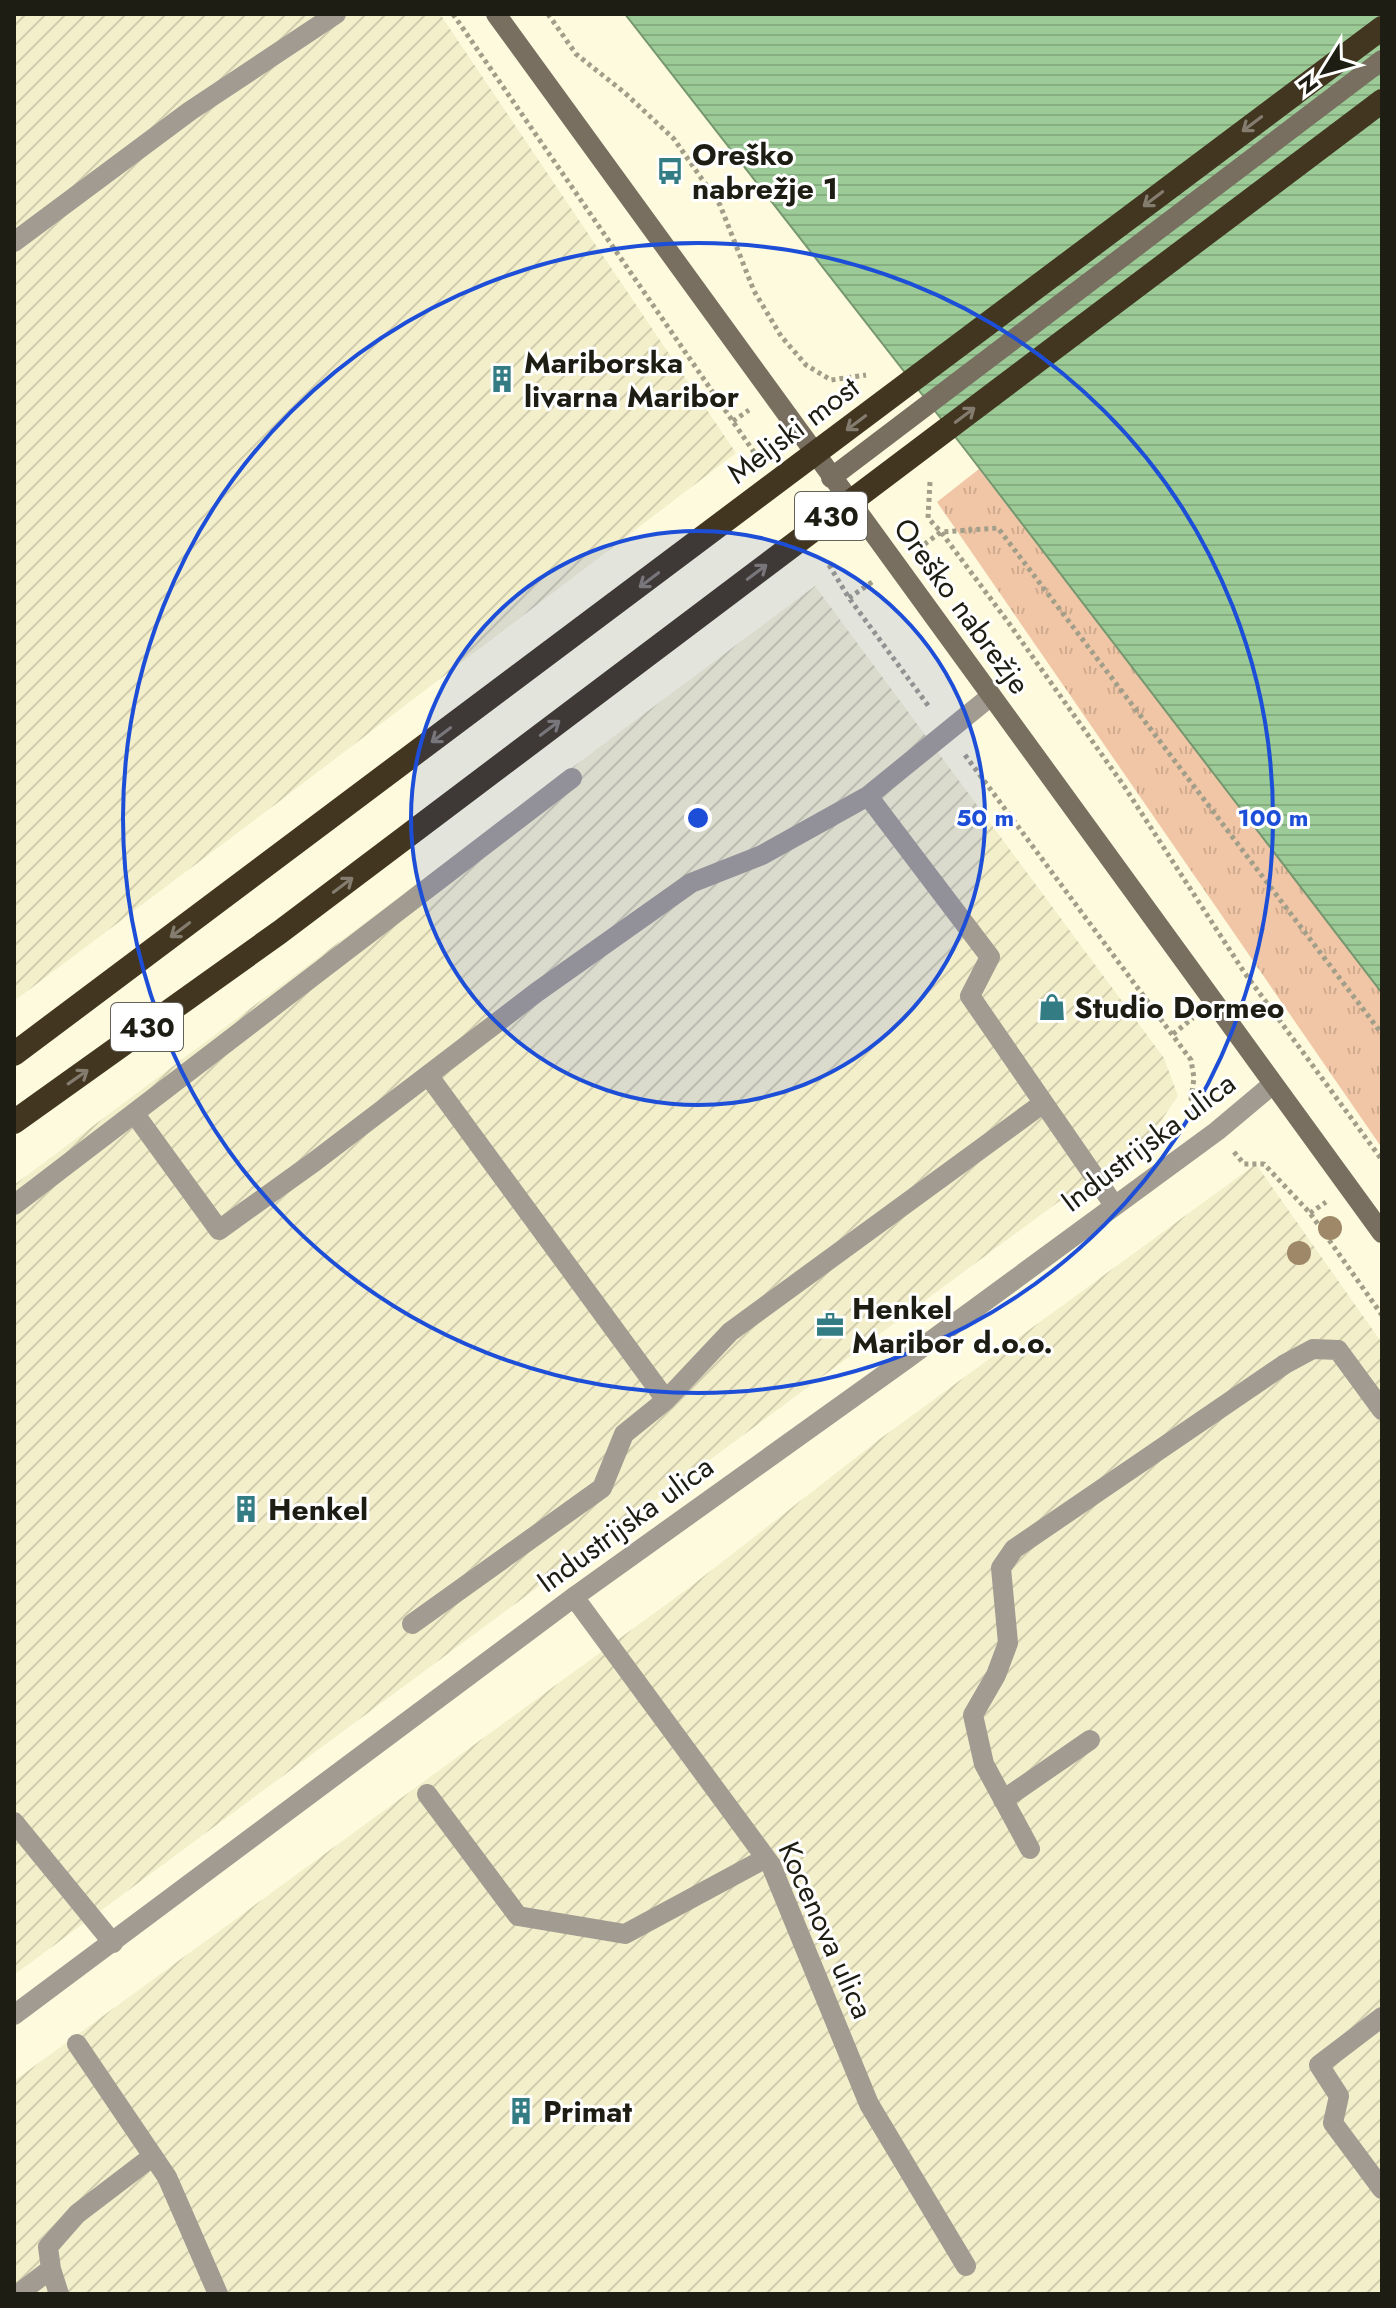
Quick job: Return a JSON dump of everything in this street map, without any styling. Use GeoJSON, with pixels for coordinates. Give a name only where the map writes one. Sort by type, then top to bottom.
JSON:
{"type":"FeatureCollection","features":[{"type":"Feature","properties":{"kind":"highway","name":"Meljski most"},"geometry":{"type":"LineString","coordinates":[[14,1054],[1382,28]]}},
{"type":"Feature","properties":{"kind":"highway","name":"430"},"geometry":{"type":"LineString","coordinates":[[14,1122],[280,932],[1382,101]]}},
{"type":"Feature","properties":{"kind":"street"},"geometry":{"type":"LineString","coordinates":[[14,242],[190,111],[336,14]]}},
{"type":"Feature","properties":{"kind":"street","name":"Oreško nabrežje"},"geometry":{"type":"LineString","coordinates":[[496,14],[1382,1233]]}},
{"type":"Feature","properties":{"kind":"street","name":"Meljski most"},"geometry":{"type":"LineString","coordinates":[[831,478],[1382,60]]}},
{"type":"Feature","properties":{"kind":"street"},"geometry":{"type":"LineString","coordinates":[[134,1113],[219,1230],[537,992],[691,883],[762,855],[868,796],[991,696]]}},
{"type":"Feature","properties":{"kind":"street"},"geometry":{"type":"LineString","coordinates":[[14,1205],[572,778]]}},
{"type":"Feature","properties":{"kind":"street"},"geometry":{"type":"LineString","coordinates":[[868,796],[990,957],[970,996],[1114,1205]]}},
{"type":"Feature","properties":{"kind":"street"},"geometry":{"type":"LineString","coordinates":[[428,1075],[666,1400]]}},
{"type":"Feature","properties":{"kind":"street","name":"Industrijska ulica"},"geometry":{"type":"LineString","coordinates":[[14,2015],[574,1597],[1217,1131],[1273,1084]]}},
{"type":"Feature","properties":{"kind":"street"},"geometry":{"type":"LineString","coordinates":[[412,1624],[602,1488],[624,1434],[666,1400],[730,1332],[1042,1104]]}},
{"type":"Feature","properties":{"kind":"street"},"geometry":{"type":"LineString","coordinates":[[1030,1849],[984,1764],[973,1715],[996,1675],[1008,1643],[1001,1568],[1014,1549],[1285,1364],[1313,1349],[1338,1350],[1382,1410]]}},
{"type":"Feature","properties":{"kind":"street","name":"Kocenova ulica"},"geometry":{"type":"LineString","coordinates":[[574,1597],[771,1865],[869,2104],[966,2266]]}},
{"type":"Feature","properties":{"kind":"street"},"geometry":{"type":"LineString","coordinates":[[1003,1800],[1090,1740]]}},
{"type":"Feature","properties":{"kind":"street"},"geometry":{"type":"LineString","coordinates":[[427,1794],[518,1916],[625,1934],[766,1858]]}},
{"type":"Feature","properties":{"kind":"street"},"geometry":{"type":"LineString","coordinates":[[14,1822],[113,1943]]}},
{"type":"Feature","properties":{"kind":"street"},"geometry":{"type":"LineString","coordinates":[[1382,2017],[1319,2065],[1339,2096],[1333,2123],[1382,2189]]}},
{"type":"Feature","properties":{"kind":"street"},"geometry":{"type":"LineString","coordinates":[[77,2044],[167,2177],[218,2294]]}},
{"type":"Feature","properties":{"kind":"street"},"geometry":{"type":"LineString","coordinates":[[59,2294],[48,2247],[77,2214],[153,2156]]}},
{"type":"Feature","properties":{"kind":"street"},"geometry":{"type":"LineString","coordinates":[[18,2294],[51,2269]]}},
{"type":"Feature","properties":{"kind":"path"},"geometry":{"type":"LineString","coordinates":[[453,14],[759,459]]}},
{"type":"Feature","properties":{"kind":"path"},"geometry":{"type":"LineString","coordinates":[[548,14],[576,54],[625,93],[674,139],[720,205],[754,291],[781,336],[806,365],[831,380]]}},
{"type":"Feature","properties":{"kind":"path"},"geometry":{"type":"LineString","coordinates":[[928,495],[928,518],[1115,774],[1276,1018],[1382,1160]]}},
{"type":"Feature","properties":{"kind":"path"},"geometry":{"type":"LineString","coordinates":[[941,532],[998,528],[1382,1034]]}},
{"type":"Feature","properties":{"kind":"path"},"geometry":{"type":"LineString","coordinates":[[829,565],[849,598],[920,694]]}},
{"type":"Feature","properties":{"kind":"path"},"geometry":{"type":"LineString","coordinates":[[980,775],[1191,1060],[1194,1078],[1191,1099]]}},
{"type":"Feature","properties":{"kind":"path"},"geometry":{"type":"LineString","coordinates":[[1244,1164],[1264,1164],[1310,1213],[1382,1315]]}},
{"type":"Feature","properties":{"kind":"shaded area"},"geometry":{"type":"Polygon","coordinates":[[[14,14],[440,14],[736,453],[14,1001],[14,14]]]}},
{"type":"Feature","properties":{"kind":"shaded area"},"geometry":{"type":"Polygon","coordinates":[[[625,14],[1382,14],[1382,993],[967,452],[625,14]]]}},
{"type":"Feature","properties":{"kind":"shaded area"},"geometry":{"type":"Polygon","coordinates":[[[815,586],[1164,1058],[1178,1096],[1154,1131],[14,1975],[14,1185],[815,586]]]}},
{"type":"Feature","properties":{"kind":"shaded area"},"geometry":{"type":"Polygon","coordinates":[[[1256,1164],[1382,1343],[1382,2294],[14,2294],[14,2081],[690,1587],[877,1441],[1256,1164]]]}},
{"type":"Feature","properties":{"kind":"green space"},"geometry":{"type":"Polygon","coordinates":[[[979,469],[1382,993],[1382,1148],[937,502],[979,469]]]}},
{"type":"Feature","properties":{"kind":"place","name":"Oreško nabrežje 1"},"geometry":{"type":"Point","coordinates":[670,171]}},
{"type":"Feature","properties":{"kind":"place","name":"Mariborska livarna Maribor"},"geometry":{"type":"Point","coordinates":[502,379]}},
{"type":"Feature","properties":{"kind":"place","name":"Studio Dormeo"},"geometry":{"type":"Point","coordinates":[1052,1007]}},
{"type":"Feature","properties":{"kind":"place","name":"Henkel Maribor d.o.o."},"geometry":{"type":"Point","coordinates":[830,1325]}},
{"type":"Feature","properties":{"kind":"place","name":"Henkel"},"geometry":{"type":"Point","coordinates":[246,1509]}},
{"type":"Feature","properties":{"kind":"place","name":"Primat"},"geometry":{"type":"Point","coordinates":[521,2111]}}]}
